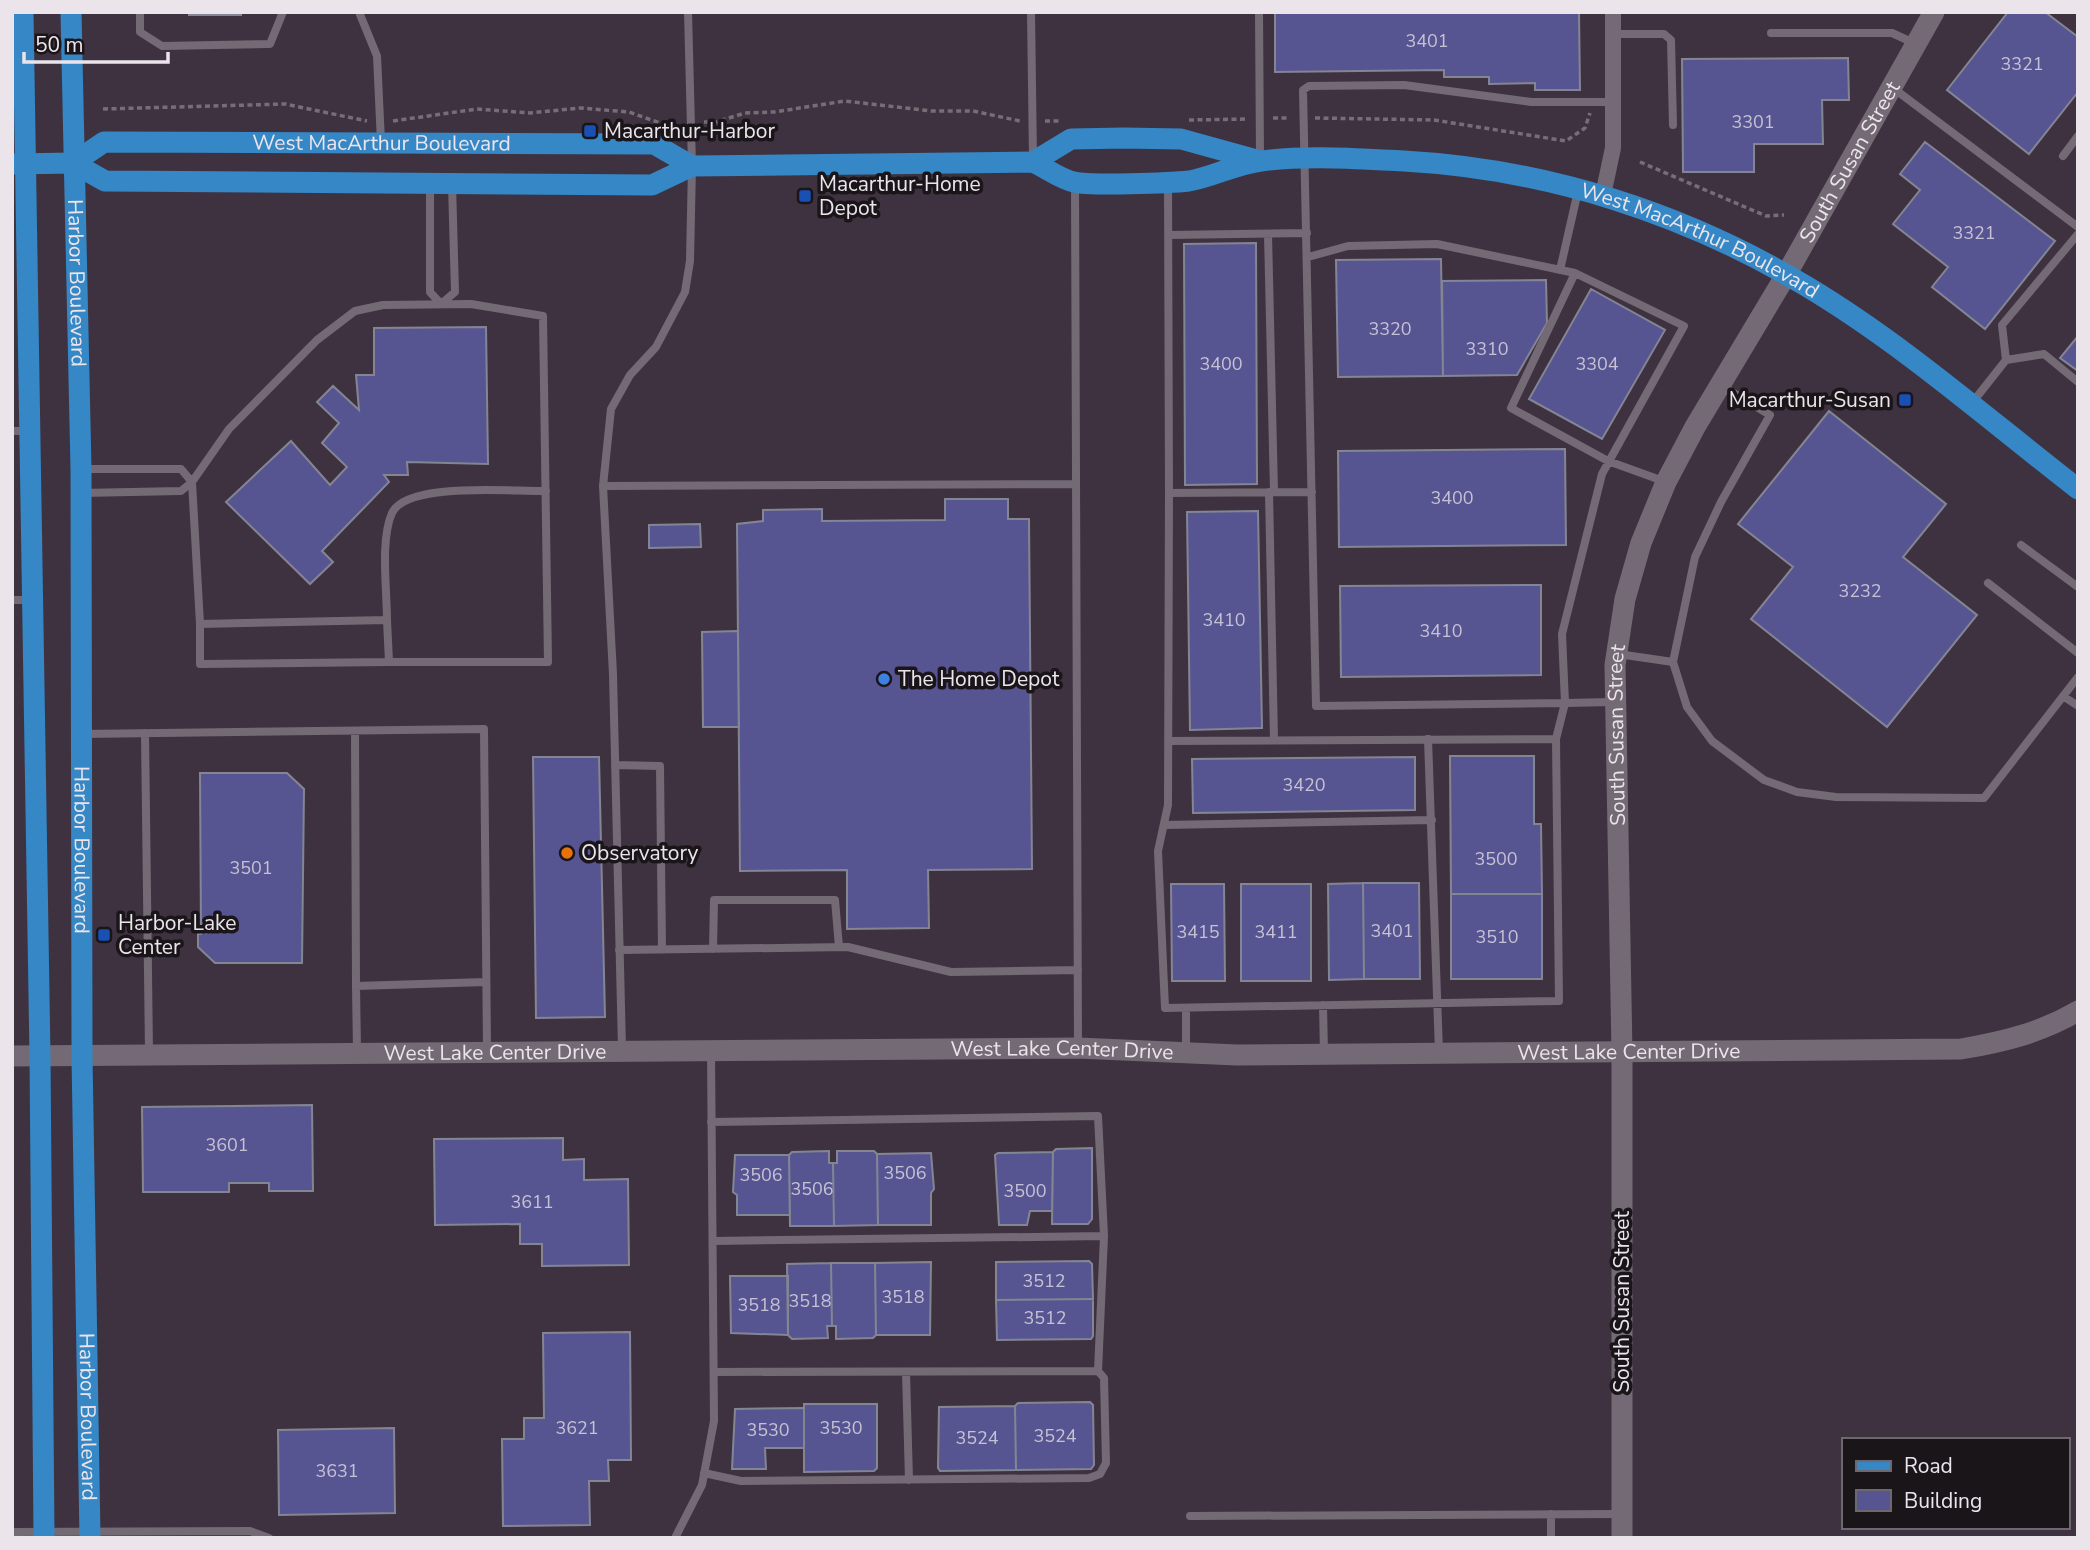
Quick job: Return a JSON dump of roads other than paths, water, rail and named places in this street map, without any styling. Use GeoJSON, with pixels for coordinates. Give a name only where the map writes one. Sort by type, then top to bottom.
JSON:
{"type":"FeatureCollection","features":[{"type":"Feature","properties":{"kind":"main road","name":"Harbor Boulevard"},"geometry":{"type":"LineString","coordinates":[[71,12],[81,469],[82,1056],[90,1535]]}},
{"type":"Feature","properties":{"kind":"main road","name":"Harbor Boulevard"},"geometry":{"type":"LineString","coordinates":[[20,14],[19,164],[25,392],[21,431],[22,600],[40,1056],[44,1535]]}},
{"type":"Feature","properties":{"kind":"main road","name":"West MacArthur Boulevard"},"geometry":{"type":"LineString","coordinates":[[692,166],[654,144],[380,132],[104,142],[73,163],[105,181],[652,185],[692,166],[1033,162],[1075,183],[1190,181],[1259,161],[1404,161],[1472,167],[1603,195],[1705,233],[1786,275],[1896,348],[2078,489]]}},
{"type":"Feature","properties":{"kind":"main road","name":"West MacArthur Boulevard"},"geometry":{"type":"LineString","coordinates":[[1033,162],[1072,139],[1124,138],[1181,139],[1259,161]]}},
{"type":"Feature","properties":{"kind":"main road"},"geometry":{"type":"LineString","coordinates":[[19,164],[73,163]]}},
{"type":"Feature","properties":{"kind":"street"},"geometry":{"type":"LineString","coordinates":[[1603,195],[1613,148],[1613,12]]}},
{"type":"Feature","properties":{"kind":"street","name":"South Susan Street"},"geometry":{"type":"LineString","coordinates":[[1622,1538],[1622,1054],[1615,702],[1617,654],[1628,588],[1641,543],[1666,482],[1934,12]]}},
{"type":"Feature","properties":{"kind":"street","name":"West Lake Center Drive"},"geometry":{"type":"LineString","coordinates":[[12,1056],[1078,1048],[1324,1055],[1961,1049],[2018,1038],[2049,1027],[2078,1012]]}},
{"type":"Feature","properties":{"kind":"lane"},"geometry":{"type":"LineString","coordinates":[[140,12],[140,32],[162,46],[270,44],[283,12]]}},
{"type":"Feature","properties":{"kind":"lane"},"geometry":{"type":"LineString","coordinates":[[359,12],[377,56],[380,132]]}},
{"type":"Feature","properties":{"kind":"lane"},"geometry":{"type":"LineString","coordinates":[[622,1052],[615,765],[603,486],[611,409],[630,375],[662,338],[685,292],[690,261],[692,166],[688,12]]}},
{"type":"Feature","properties":{"kind":"lane"},"geometry":{"type":"LineString","coordinates":[[1031,12],[1033,162]]}},
{"type":"Feature","properties":{"kind":"lane"},"geometry":{"type":"LineString","coordinates":[[1259,12],[1259,161]]}},
{"type":"Feature","properties":{"kind":"lane"},"geometry":{"type":"LineString","coordinates":[[1771,33],[1892,33],[1916,44]]}},
{"type":"Feature","properties":{"kind":"lane"},"geometry":{"type":"LineString","coordinates":[[1613,34],[1664,34],[1671,40],[1673,125]]}},
{"type":"Feature","properties":{"kind":"lane"},"geometry":{"type":"LineString","coordinates":[[1613,102],[1531,102],[1404,85],[1309,86],[1303,90],[1316,706],[1615,702]]}},
{"type":"Feature","properties":{"kind":"lane"},"geometry":{"type":"LineString","coordinates":[[1893,88],[2078,227]]}},
{"type":"Feature","properties":{"kind":"lane"},"geometry":{"type":"LineString","coordinates":[[2063,156],[2078,136]]}},
{"type":"Feature","properties":{"kind":"lane"},"geometry":{"type":"LineString","coordinates":[[1168,182],[1168,805],[1158,851],[1165,1008],[1559,1000],[1556,738],[1564,703],[1562,634],[1602,474],[1685,326],[1575,273],[1437,244],[1348,246],[1308,257]]}},
{"type":"Feature","properties":{"kind":"lane"},"geometry":{"type":"LineString","coordinates":[[430,183],[430,292],[442,304]]}},
{"type":"Feature","properties":{"kind":"lane"},"geometry":{"type":"LineString","coordinates":[[442,304],[455,292],[452,183]]}},
{"type":"Feature","properties":{"kind":"lane"},"geometry":{"type":"LineString","coordinates":[[1075,183],[1078,1048]]}},
{"type":"Feature","properties":{"kind":"lane"},"geometry":{"type":"LineString","coordinates":[[1560,270],[1578,189]]}},
{"type":"Feature","properties":{"kind":"lane"},"geometry":{"type":"LineString","coordinates":[[1169,235],[1307,233]]}},
{"type":"Feature","properties":{"kind":"lane"},"geometry":{"type":"LineString","coordinates":[[1268,234],[1273,740]]}},
{"type":"Feature","properties":{"kind":"lane"},"geometry":{"type":"LineString","coordinates":[[2006,360],[2002,325],[2078,234]]}},
{"type":"Feature","properties":{"kind":"lane"},"geometry":{"type":"LineString","coordinates":[[1575,273],[1511,408],[1608,461],[1666,482]]}},
{"type":"Feature","properties":{"kind":"lane"},"geometry":{"type":"LineString","coordinates":[[81,469],[181,469],[192,482],[201,664],[548,663],[543,316],[471,304],[366,307],[343,319],[317,340],[229,429],[192,482],[181,491],[81,493]]}},
{"type":"Feature","properties":{"kind":"lane"},"geometry":{"type":"LineString","coordinates":[[1970,406],[2006,360],[2044,354],[2078,382]]}},
{"type":"Feature","properties":{"kind":"lane"},"geometry":{"type":"LineString","coordinates":[[1719,385],[1770,415],[1721,502],[1695,557],[1673,662],[1687,708],[1712,741],[1764,780],[1797,792],[1836,797],[1984,798],[2078,677]]}},
{"type":"Feature","properties":{"kind":"lane"},"geometry":{"type":"LineString","coordinates":[[603,486],[1076,484]]}},
{"type":"Feature","properties":{"kind":"lane"},"geometry":{"type":"LineString","coordinates":[[389,662],[387,533],[393,511],[411,497],[438,491],[546,491]]}},
{"type":"Feature","properties":{"kind":"lane"},"geometry":{"type":"LineString","coordinates":[[1169,493],[1312,492]]}},
{"type":"Feature","properties":{"kind":"lane"},"geometry":{"type":"LineString","coordinates":[[2021,545],[2078,587]]}},
{"type":"Feature","properties":{"kind":"lane"},"geometry":{"type":"LineString","coordinates":[[1988,583],[2078,653]]}},
{"type":"Feature","properties":{"kind":"lane"},"geometry":{"type":"LineString","coordinates":[[200,624],[387,620]]}},
{"type":"Feature","properties":{"kind":"lane"},"geometry":{"type":"LineString","coordinates":[[1617,654],[1673,662]]}},
{"type":"Feature","properties":{"kind":"lane"},"geometry":{"type":"LineString","coordinates":[[2063,696],[2078,706]]}},
{"type":"Feature","properties":{"kind":"lane"},"geometry":{"type":"LineString","coordinates":[[82,734],[484,729],[487,1053]]}},
{"type":"Feature","properties":{"kind":"lane"},"geometry":{"type":"LineString","coordinates":[[355,731],[357,1054]]}},
{"type":"Feature","properties":{"kind":"lane"},"geometry":{"type":"LineString","coordinates":[[145,733],[149,1055]]}},
{"type":"Feature","properties":{"kind":"lane"},"geometry":{"type":"LineString","coordinates":[[1168,741],[1556,738]]}},
{"type":"Feature","properties":{"kind":"lane"},"geometry":{"type":"LineString","coordinates":[[1428,740],[1439,1055]]}},
{"type":"Feature","properties":{"kind":"lane"},"geometry":{"type":"LineString","coordinates":[[615,765],[660,766],[662,950]]}},
{"type":"Feature","properties":{"kind":"lane"},"geometry":{"type":"LineString","coordinates":[[1164,825],[1432,820]]}},
{"type":"Feature","properties":{"kind":"lane"},"geometry":{"type":"LineString","coordinates":[[713,949],[715,900],[835,900],[839,947]]}},
{"type":"Feature","properties":{"kind":"lane"},"geometry":{"type":"LineString","coordinates":[[620,950],[839,947],[951,972],[1077,970]]}},
{"type":"Feature","properties":{"kind":"lane"},"geometry":{"type":"LineString","coordinates":[[356,986],[486,982]]}},
{"type":"Feature","properties":{"kind":"lane"},"geometry":{"type":"LineString","coordinates":[[1323,1005],[1324,1055]]}},
{"type":"Feature","properties":{"kind":"lane"},"geometry":{"type":"LineString","coordinates":[[1186,1007],[1186,1053]]}},
{"type":"Feature","properties":{"kind":"lane"},"geometry":{"type":"LineString","coordinates":[[675,1538],[687,1517],[704,1473],[714,1421],[710,1051]]}},
{"type":"Feature","properties":{"kind":"lane"},"geometry":{"type":"LineString","coordinates":[[704,1473],[741,1482],[1089,1478],[1100,1475],[1106,1463],[1104,1378],[1098,1371],[1104,1236],[1098,1116],[711,1122]]}},
{"type":"Feature","properties":{"kind":"lane"},"geometry":{"type":"LineString","coordinates":[[713,1241],[1104,1236]]}},
{"type":"Feature","properties":{"kind":"lane"},"geometry":{"type":"LineString","coordinates":[[906,1371],[909,1480]]}},
{"type":"Feature","properties":{"kind":"lane"},"geometry":{"type":"LineString","coordinates":[[714,1372],[1098,1371]]}},
{"type":"Feature","properties":{"kind":"lane"},"geometry":{"type":"LineString","coordinates":[[1551,1514],[1551,1538]]}},
{"type":"Feature","properties":{"kind":"lane"},"geometry":{"type":"LineString","coordinates":[[1190,1516],[1621,1514]]}},
{"type":"Feature","properties":{"kind":"lane"},"geometry":{"type":"LineString","coordinates":[[12,1532],[44,1535],[269,1538]]}},
{"type":"Feature","properties":{"kind":"place","name":"Macarthur-Harbor"},"geometry":{"type":"Point","coordinates":[590,131]}},
{"type":"Feature","properties":{"kind":"place","name":"Macarthur-Home Depot"},"geometry":{"type":"Point","coordinates":[805,196]}},
{"type":"Feature","properties":{"kind":"place","name":"Macarthur-Susan"},"geometry":{"type":"Point","coordinates":[1905,400]}},
{"type":"Feature","properties":{"kind":"place","name":"The Home Depot"},"geometry":{"type":"Point","coordinates":[884,679]}},
{"type":"Feature","properties":{"kind":"place","name":"Observatory"},"geometry":{"type":"Point","coordinates":[567,853]}},
{"type":"Feature","properties":{"kind":"place","name":"Harbor-Lake Center"},"geometry":{"type":"Point","coordinates":[104,935]}}]}
